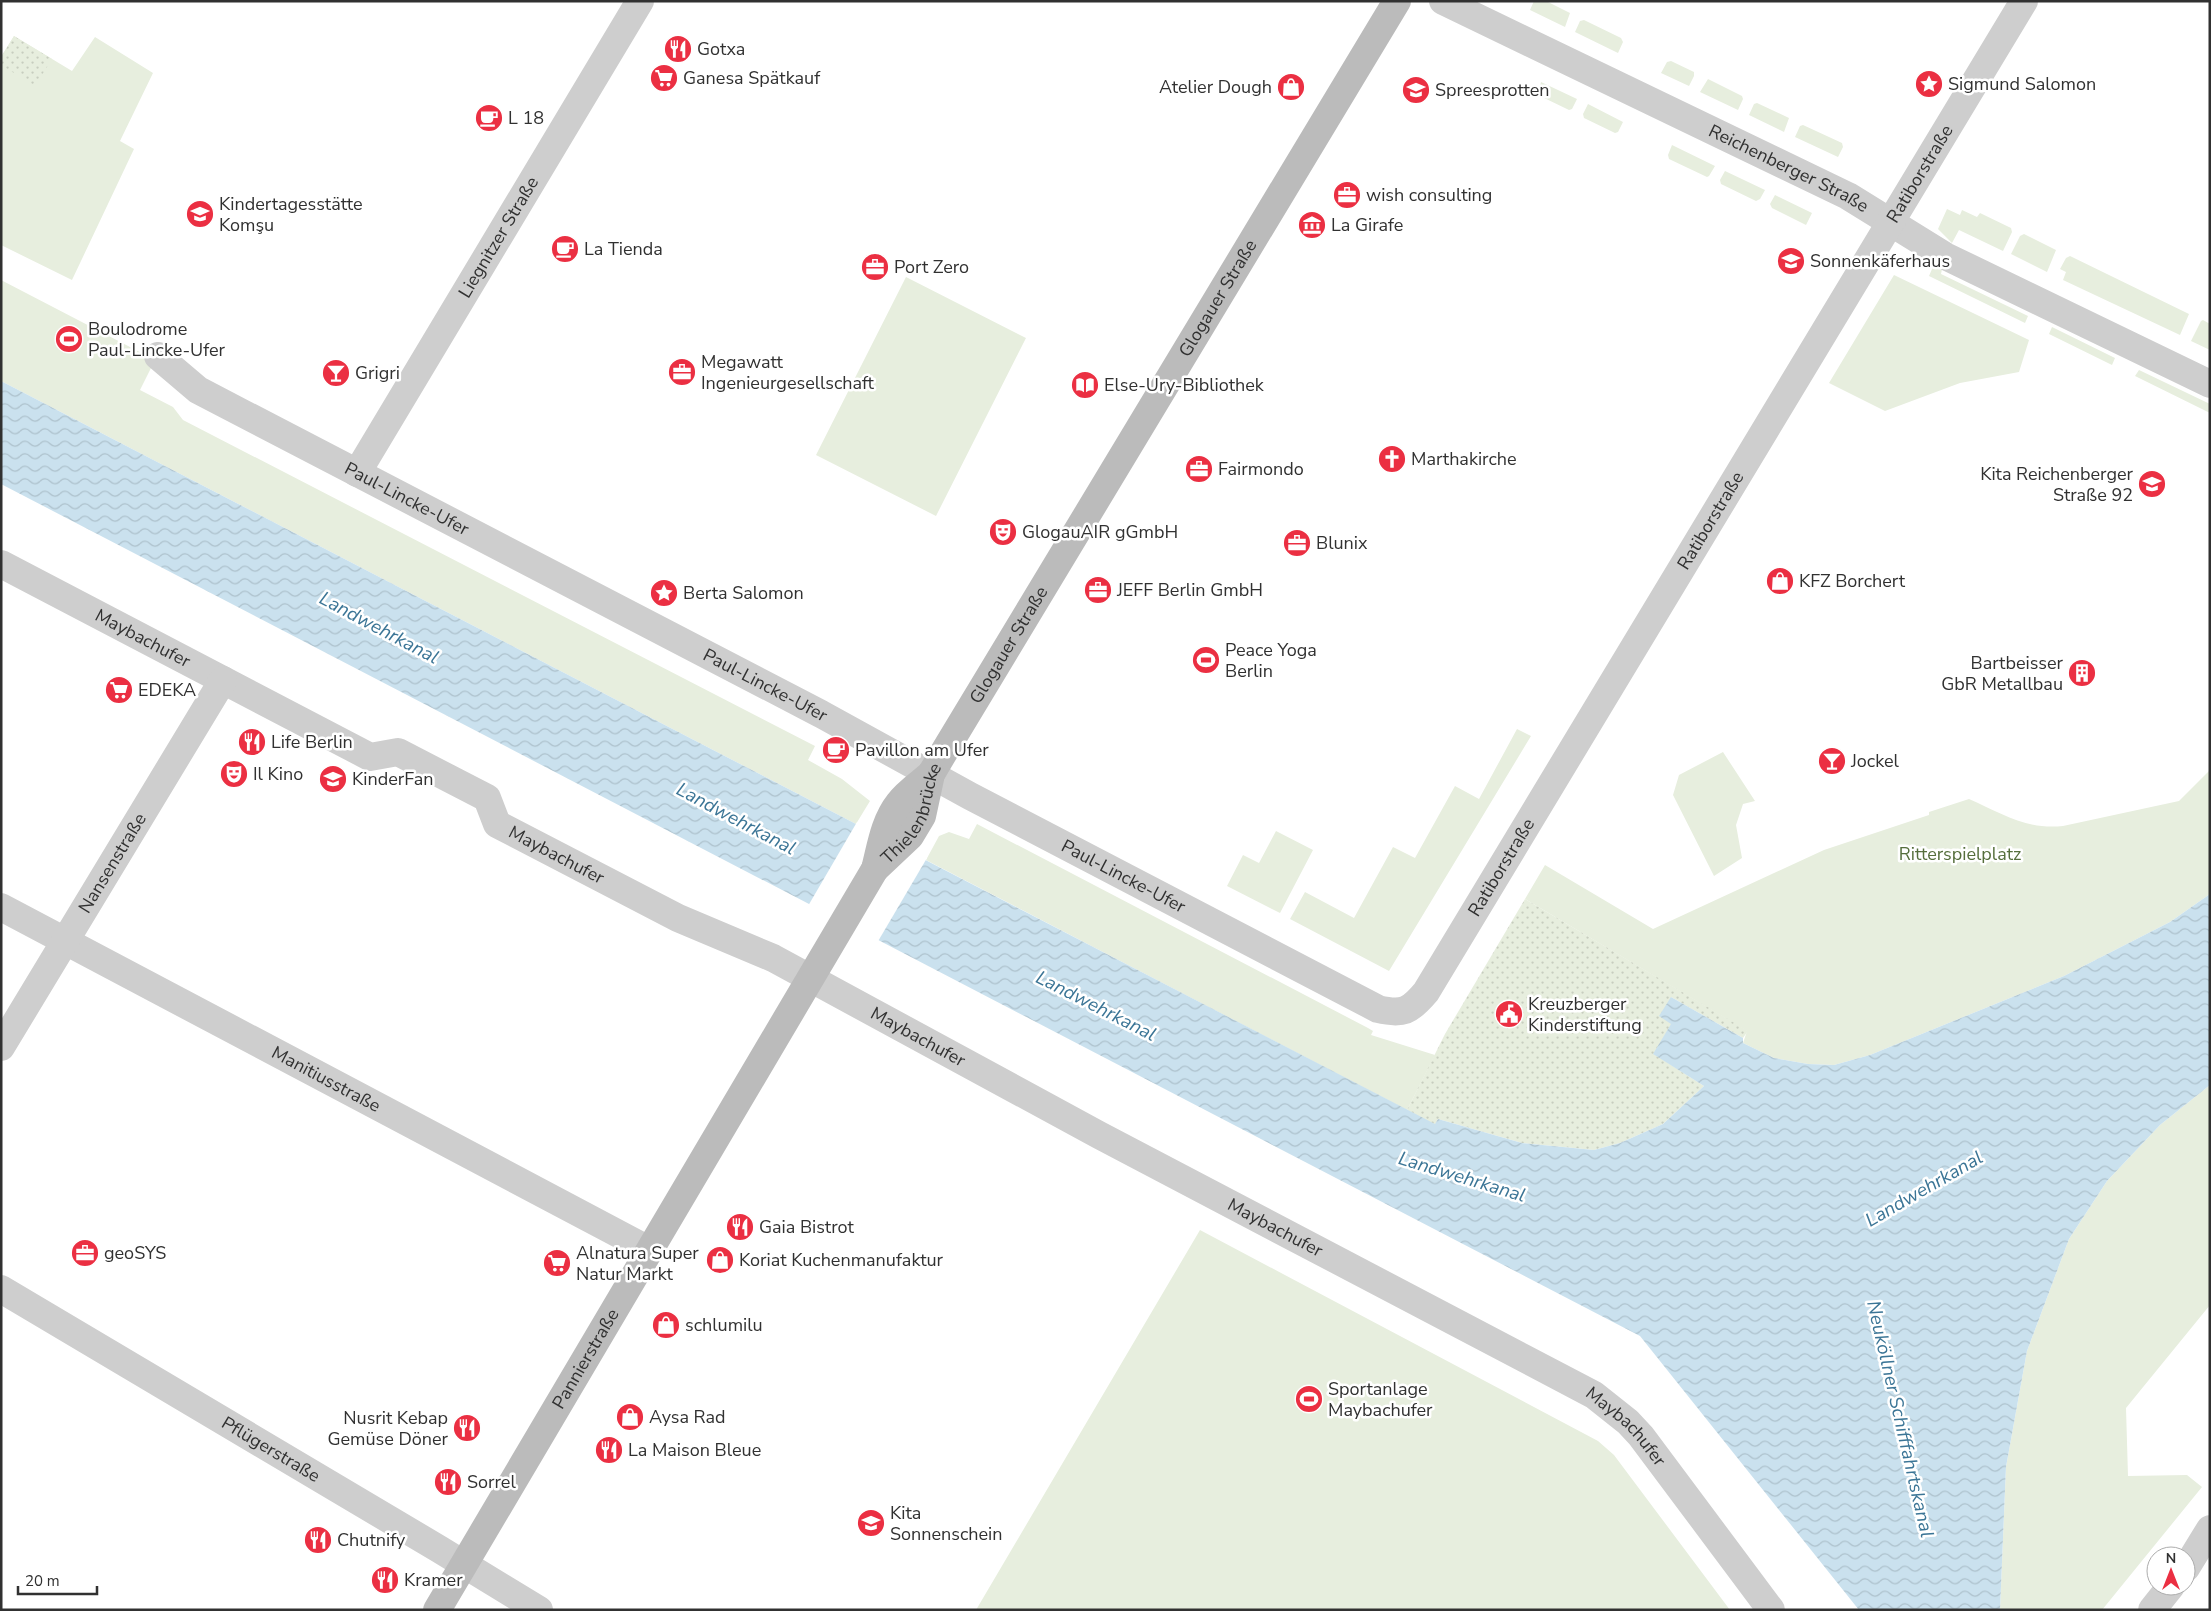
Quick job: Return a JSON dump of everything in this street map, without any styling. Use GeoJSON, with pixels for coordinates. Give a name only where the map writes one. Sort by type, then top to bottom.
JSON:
{"type":"FeatureCollection","features":[{"type":"Feature","properties":{"kind":"street","name":"Liegnitzer Straße"},"geometry":{"type":"LineString","coordinates":[[357,473],[640,1]]}},
{"type":"Feature","properties":{"kind":"street","name":"Glogauer Straße"},"geometry":{"type":"LineString","coordinates":[[931,774],[1397,1]]}},
{"type":"Feature","properties":{"kind":"street","name":"Reichenberger Straße"},"geometry":{"type":"LineString","coordinates":[[1443,1],[1848,196],[1946,256],[2210,384]]}},
{"type":"Feature","properties":{"kind":"street","name":"Ratiborstraße"},"geometry":{"type":"LineString","coordinates":[[1378,1009],[1393,1012],[1409,1010],[1426,992],[2024,1]]}},
{"type":"Feature","properties":{"kind":"street","name":"Paul-Lincke-Ufer"},"geometry":{"type":"LineString","coordinates":[[158,356],[198,390],[821,714],[931,774],[1378,1009]]}},
{"type":"Feature","properties":{"kind":"street","name":"Maybachufer"},"geometry":{"type":"LineString","coordinates":[[1,564],[370,757],[398,752],[487,798],[497,824],[678,918],[773,958],[1100,1135],[1594,1395],[1621,1416],[1641,1436],[1771,1610]]}},
{"type":"Feature","properties":{"kind":"street","name":"Nansenstraße"},"geometry":{"type":"LineString","coordinates":[[1,1047],[222,680]]}},
{"type":"Feature","properties":{"kind":"street","name":"Thielenbrücke"},"geometry":{"type":"LineString","coordinates":[[810,978],[894,838],[887,823],[899,802],[931,774]]}},
{"type":"Feature","properties":{"kind":"street","name":"Manitiusstraße"},"geometry":{"type":"LineString","coordinates":[[1,907],[649,1250]]}},
{"type":"Feature","properties":{"kind":"street","name":"Pannierstraße"},"geometry":{"type":"LineString","coordinates":[[436,1610],[810,978]]}},
{"type":"Feature","properties":{"kind":"street","name":"Pflügerstraße"},"geometry":{"type":"LineString","coordinates":[[1,1289],[539,1610]]}},
{"type":"Feature","properties":{"kind":"street"},"geometry":{"type":"LineString","coordinates":[[2196,1552],[2210,1529]]}},
{"type":"Feature","properties":{"kind":"street"},"geometry":{"type":"LineString","coordinates":[[2152,1610],[2163,1596]]}},
{"type":"Feature","properties":{"kind":"green space"},"geometry":{"type":"Polygon","coordinates":[[[1534,1],[1546,1],[1570,13],[1565,27],[1530,10],[1534,1]]]}},
{"type":"Feature","properties":{"kind":"green space"},"geometry":{"type":"Polygon","coordinates":[[[1584,20],[1621,38],[1623,42],[1618,53],[1575,32],[1580,21],[1584,20]]]}},
{"type":"Feature","properties":{"kind":"green space"},"geometry":{"type":"Polygon","coordinates":[[[14,36],[72,71],[95,37],[153,73],[120,141],[134,149],[72,280],[1,245],[1,57],[14,36]]]}},
{"type":"Feature","properties":{"kind":"green space"},"geometry":{"type":"Polygon","coordinates":[[[14,36],[52,59],[35,86],[1,65],[1,57],[14,36]]]}},
{"type":"Feature","properties":{"kind":"green space"},"geometry":{"type":"Polygon","coordinates":[[[1671,61],[1694,72],[1689,86],[1661,73],[1667,62],[1671,61]]]}},
{"type":"Feature","properties":{"kind":"green space"},"geometry":{"type":"Polygon","coordinates":[[[1708,79],[1742,96],[1743,99],[1738,110],[1700,92],[1708,79]]]}},
{"type":"Feature","properties":{"kind":"green space"},"geometry":{"type":"Polygon","coordinates":[[[1541,82],[1577,99],[1572,109],[1569,110],[1538,95],[1541,82]]]}},
{"type":"Feature","properties":{"kind":"green space"},"geometry":{"type":"Polygon","coordinates":[[[1757,103],[1789,118],[1784,132],[1749,115],[1754,104],[1757,103]]]}},
{"type":"Feature","properties":{"kind":"green space"},"geometry":{"type":"Polygon","coordinates":[[[1588,104],[1623,122],[1618,132],[1615,133],[1584,118],[1583,114],[1588,104]]]}},
{"type":"Feature","properties":{"kind":"green space"},"geometry":{"type":"Polygon","coordinates":[[[1803,125],[1842,143],[1843,147],[1838,157],[1795,137],[1800,126],[1803,125]]]}},
{"type":"Feature","properties":{"kind":"green space"},"geometry":{"type":"Polygon","coordinates":[[[1672,145],[1715,166],[1709,176],[1707,177],[1669,159],[1668,155],[1672,145]]]}},
{"type":"Feature","properties":{"kind":"green space"},"geometry":{"type":"Polygon","coordinates":[[[1725,171],[1765,190],[1760,199],[1756,201],[1721,184],[1720,180],[1725,171]]]}},
{"type":"Feature","properties":{"kind":"green space"},"geometry":{"type":"Polygon","coordinates":[[[1775,195],[1812,213],[1806,225],[1772,208],[1770,204],[1775,195]]]}},
{"type":"Feature","properties":{"kind":"green space"},"geometry":{"type":"Polygon","coordinates":[[[1947,209],[1960,215],[1962,210],[1977,217],[1980,213],[2011,228],[2012,232],[2003,251],[1959,230],[1952,243],[1938,229],[1947,209]]]}},
{"type":"Feature","properties":{"kind":"green space"},"geometry":{"type":"Polygon","coordinates":[[[2024,234],[2056,250],[2047,272],[2011,254],[2020,236],[2024,234]]]}},
{"type":"Feature","properties":{"kind":"green space"},"geometry":{"type":"Polygon","coordinates":[[[2070,256],[2189,314],[2180,335],[2063,280],[2066,272],[2060,269],[2066,258],[2070,256]]]}},
{"type":"Feature","properties":{"kind":"green space"},"geometry":{"type":"Polygon","coordinates":[[[1935,262],[1942,269],[1941,274],[2028,316],[2025,323],[1929,276],[1935,262]]]}},
{"type":"Feature","properties":{"kind":"green space"},"geometry":{"type":"Polygon","coordinates":[[[1894,275],[2029,340],[2019,372],[1960,383],[1885,411],[1829,383],[1894,275]]]}},
{"type":"Feature","properties":{"kind":"green space"},"geometry":{"type":"Polygon","coordinates":[[[906,277],[1026,338],[936,516],[816,455],[906,277]]]}},
{"type":"Feature","properties":{"kind":"green space"},"geometry":{"type":"Polygon","coordinates":[[[1,280],[155,360],[140,390],[173,407],[183,420],[815,746],[808,760],[842,779],[870,801],[856,824],[1,381],[1,280]]]}},
{"type":"Feature","properties":{"kind":"green space"},"geometry":{"type":"Polygon","coordinates":[[[2203,320],[2210,324],[2210,350],[2191,341],[2203,320]]]}},
{"type":"Feature","properties":{"kind":"green space"},"geometry":{"type":"Polygon","coordinates":[[[2052,327],[2115,358],[2112,365],[2049,334],[2052,327]]]}},
{"type":"Feature","properties":{"kind":"green space"},"geometry":{"type":"Polygon","coordinates":[[[2139,370],[2210,404],[2210,413],[2135,376],[2139,370]]]}},
{"type":"Feature","properties":{"kind":"green space"},"geometry":{"type":"Polygon","coordinates":[[[1517,729],[1531,736],[1389,971],[1290,919],[1305,892],[1354,918],[1393,847],[1415,858],[1455,786],[1479,799],[1517,729]]]}},
{"type":"Feature","properties":{"kind":"green space"},"geometry":{"type":"Polygon","coordinates":[[[1723,752],[1755,801],[1743,804],[1736,825],[1742,858],[1714,876],[1673,795],[1679,775],[1723,752]]]}},
{"type":"Feature","properties":{"kind":"green space","name":"Ritterspielplatz"},"geometry":{"type":"Polygon","coordinates":[[[2210,770],[2210,894],[2170,922],[2064,976],[1870,1055],[1834,1065],[1808,1064],[1774,1058],[1743,1043],[1747,1031],[1525,899],[1545,865],[1653,929],[1824,850],[1929,815],[1929,812],[1969,799],[2025,823],[2050,827],[2063,826],[2179,801],[2210,770]]]}},
{"type":"Feature","properties":{"kind":"green space"},"geometry":{"type":"Polygon","coordinates":[[[977,824],[1368,1028],[1373,1031],[1371,1035],[1435,1055],[1407,1110],[926,860],[939,836],[949,832],[969,839],[977,824]]]}},
{"type":"Feature","properties":{"kind":"green space"},"geometry":{"type":"Polygon","coordinates":[[[1276,831],[1313,850],[1280,913],[1227,886],[1243,855],[1259,863],[1276,831]]]}},
{"type":"Feature","properties":{"kind":"green space"},"geometry":{"type":"Polygon","coordinates":[[[1525,899],[1748,1031],[1743,1038],[1671,997],[1672,1023],[1654,1054],[1704,1086],[1663,1124],[1620,1143],[1594,1150],[1522,1143],[1438,1119],[1435,1125],[1407,1110],[1445,1034],[1525,899]]]}},
{"type":"Feature","properties":{"kind":"green space"},"geometry":{"type":"Polygon","coordinates":[[[2210,1085],[2210,1305],[2126,1408],[2128,1476],[2187,1475],[2202,1487],[2154,1546],[2146,1546],[2146,1556],[2102,1610],[2000,1610],[2006,1467],[2027,1351],[2069,1239],[2107,1181],[2160,1125],[2210,1085]]]}},
{"type":"Feature","properties":{"kind":"green space","name":"Sportanlage Maybachufer"},"geometry":{"type":"Polygon","coordinates":[[[1200,1230],[1598,1441],[1614,1455],[1730,1610],[976,1610],[1200,1230]]]}},
{"type":"Feature","properties":{"kind":"water"},"geometry":{"type":"Polygon","coordinates":[[[1,381],[1435,1124],[1438,1119],[1522,1143],[1594,1150],[1620,1143],[1663,1124],[1704,1086],[1653,1054],[1671,1024],[1659,1016],[1671,997],[1743,1038],[1743,1043],[1774,1058],[1808,1064],[1834,1065],[1870,1055],[2064,976],[2170,922],[2210,894],[2210,1085],[2160,1125],[2107,1181],[2069,1239],[2027,1351],[2006,1467],[2000,1610],[1859,1610],[1640,1336],[1,484],[1,381]]]}},
{"type":"Feature","properties":{"kind":"pier"},"geometry":{"type":"Polygon","coordinates":[[[857,822],[927,858],[877,943],[808,906],[857,822]]]}},
{"type":"Feature","properties":{"kind":"place","name":"Gotxa"},"geometry":{"type":"Point","coordinates":[678,49]}},
{"type":"Feature","properties":{"kind":"place","name":"Ganesa Spätkauf"},"geometry":{"type":"Point","coordinates":[664,78]}},
{"type":"Feature","properties":{"kind":"place","name":"Sigmund Salomon"},"geometry":{"type":"Point","coordinates":[1929,84]}},
{"type":"Feature","properties":{"kind":"place","name":"Atelier Dough"},"geometry":{"type":"Point","coordinates":[1291,87]}},
{"type":"Feature","properties":{"kind":"place","name":"Spreesprotten"},"geometry":{"type":"Point","coordinates":[1416,90]}},
{"type":"Feature","properties":{"kind":"place","name":"L 18"},"geometry":{"type":"Point","coordinates":[489,118]}},
{"type":"Feature","properties":{"kind":"place","name":"wish consulting"},"geometry":{"type":"Point","coordinates":[1347,195]}},
{"type":"Feature","properties":{"kind":"place","name":"Kindertagesstätte Komşu"},"geometry":{"type":"Point","coordinates":[200,214]}},
{"type":"Feature","properties":{"kind":"place","name":"La Girafe"},"geometry":{"type":"Point","coordinates":[1312,225]}},
{"type":"Feature","properties":{"kind":"place","name":"La Tienda"},"geometry":{"type":"Point","coordinates":[565,249]}},
{"type":"Feature","properties":{"kind":"place","name":"Sonnenkäferhaus"},"geometry":{"type":"Point","coordinates":[1791,261]}},
{"type":"Feature","properties":{"kind":"place","name":"Port Zero"},"geometry":{"type":"Point","coordinates":[875,267]}},
{"type":"Feature","properties":{"kind":"place","name":"Boulodrome Paul-Lincke-Ufer"},"geometry":{"type":"Point","coordinates":[69,339]}},
{"type":"Feature","properties":{"kind":"place","name":"Megawatt Ingenieurgesellschaft"},"geometry":{"type":"Point","coordinates":[682,372]}},
{"type":"Feature","properties":{"kind":"place","name":"Grigri"},"geometry":{"type":"Point","coordinates":[336,373]}},
{"type":"Feature","properties":{"kind":"place","name":"Else-Ury-Bibliothek"},"geometry":{"type":"Point","coordinates":[1085,385]}},
{"type":"Feature","properties":{"kind":"place","name":"Marthakirche"},"geometry":{"type":"Point","coordinates":[1392,459]}},
{"type":"Feature","properties":{"kind":"place","name":"Fairmondo"},"geometry":{"type":"Point","coordinates":[1199,469]}},
{"type":"Feature","properties":{"kind":"place","name":"Kita Reichenberger Straße 92"},"geometry":{"type":"Point","coordinates":[2152,484]}},
{"type":"Feature","properties":{"kind":"place","name":"GlogauAIR gGmbH"},"geometry":{"type":"Point","coordinates":[1003,532]}},
{"type":"Feature","properties":{"kind":"place","name":"Blunix"},"geometry":{"type":"Point","coordinates":[1297,543]}},
{"type":"Feature","properties":{"kind":"place","name":"KFZ Borchert"},"geometry":{"type":"Point","coordinates":[1780,581]}},
{"type":"Feature","properties":{"kind":"place","name":"JEFF Berlin GmbH"},"geometry":{"type":"Point","coordinates":[1098,590]}},
{"type":"Feature","properties":{"kind":"place","name":"Berta Salomon"},"geometry":{"type":"Point","coordinates":[664,593]}},
{"type":"Feature","properties":{"kind":"place","name":"Peace Yoga Berlin"},"geometry":{"type":"Point","coordinates":[1206,660]}},
{"type":"Feature","properties":{"kind":"place","name":"Bartbeisser GbR Metallbau"},"geometry":{"type":"Point","coordinates":[2082,673]}},
{"type":"Feature","properties":{"kind":"place","name":"EDEKA"},"geometry":{"type":"Point","coordinates":[119,690]}},
{"type":"Feature","properties":{"kind":"place","name":"Life Berlin"},"geometry":{"type":"Point","coordinates":[252,742]}},
{"type":"Feature","properties":{"kind":"place","name":"Pavillon am Ufer"},"geometry":{"type":"Point","coordinates":[836,750]}},
{"type":"Feature","properties":{"kind":"place","name":"Jockel"},"geometry":{"type":"Point","coordinates":[1832,761]}},
{"type":"Feature","properties":{"kind":"place","name":"Il Kino"},"geometry":{"type":"Point","coordinates":[234,774]}},
{"type":"Feature","properties":{"kind":"place","name":"KinderFan"},"geometry":{"type":"Point","coordinates":[333,779]}},
{"type":"Feature","properties":{"kind":"place","name":"Kreuzberger Kinderstiftung"},"geometry":{"type":"Point","coordinates":[1509,1014]}},
{"type":"Feature","properties":{"kind":"place","name":"Gaia Bistrot"},"geometry":{"type":"Point","coordinates":[740,1227]}},
{"type":"Feature","properties":{"kind":"place","name":"geoSYS"},"geometry":{"type":"Point","coordinates":[85,1253]}},
{"type":"Feature","properties":{"kind":"place","name":"Koriat Kuchenmanufaktur"},"geometry":{"type":"Point","coordinates":[720,1260]}},
{"type":"Feature","properties":{"kind":"place","name":"Alnatura Super Natur Markt"},"geometry":{"type":"Point","coordinates":[557,1263]}},
{"type":"Feature","properties":{"kind":"place","name":"schlumilu"},"geometry":{"type":"Point","coordinates":[666,1325]}},
{"type":"Feature","properties":{"kind":"place","name":"Sportanlage Maybachufer"},"geometry":{"type":"Point","coordinates":[1309,1399]}},
{"type":"Feature","properties":{"kind":"place","name":"Aysa Rad"},"geometry":{"type":"Point","coordinates":[630,1417]}},
{"type":"Feature","properties":{"kind":"place","name":"Nusrit Kebap Gemüse Döner"},"geometry":{"type":"Point","coordinates":[467,1428]}},
{"type":"Feature","properties":{"kind":"place","name":"La Maison Bleue"},"geometry":{"type":"Point","coordinates":[609,1450]}},
{"type":"Feature","properties":{"kind":"place","name":"Sorrel"},"geometry":{"type":"Point","coordinates":[448,1482]}},
{"type":"Feature","properties":{"kind":"place","name":"Kita Sonnenschein"},"geometry":{"type":"Point","coordinates":[871,1523]}},
{"type":"Feature","properties":{"kind":"place","name":"Chutnify"},"geometry":{"type":"Point","coordinates":[318,1540]}},
{"type":"Feature","properties":{"kind":"place","name":"Kramer"},"geometry":{"type":"Point","coordinates":[385,1580]}},
{"type":"Feature","properties":{"kind":"water label","name":"Landwehrkanal"},"geometry":{"type":"Point","coordinates":[379,628]}},
{"type":"Feature","properties":{"kind":"water label","name":"Landwehrkanal"},"geometry":{"type":"Point","coordinates":[736,819]}},
{"type":"Feature","properties":{"kind":"water label","name":"Landwehrkanal"},"geometry":{"type":"Point","coordinates":[1096,1006]}},
{"type":"Feature","properties":{"kind":"water label","name":"Landwehrkanal"},"geometry":{"type":"Point","coordinates":[1462,1177]}},
{"type":"Feature","properties":{"kind":"water label","name":"Landwehrkanal"},"geometry":{"type":"Point","coordinates":[1924,1189]}},
{"type":"Feature","properties":{"kind":"water label","name":"Neuköllner Schifffahrtskanal"},"geometry":{"type":"Point","coordinates":[1900,1419]}}]}
